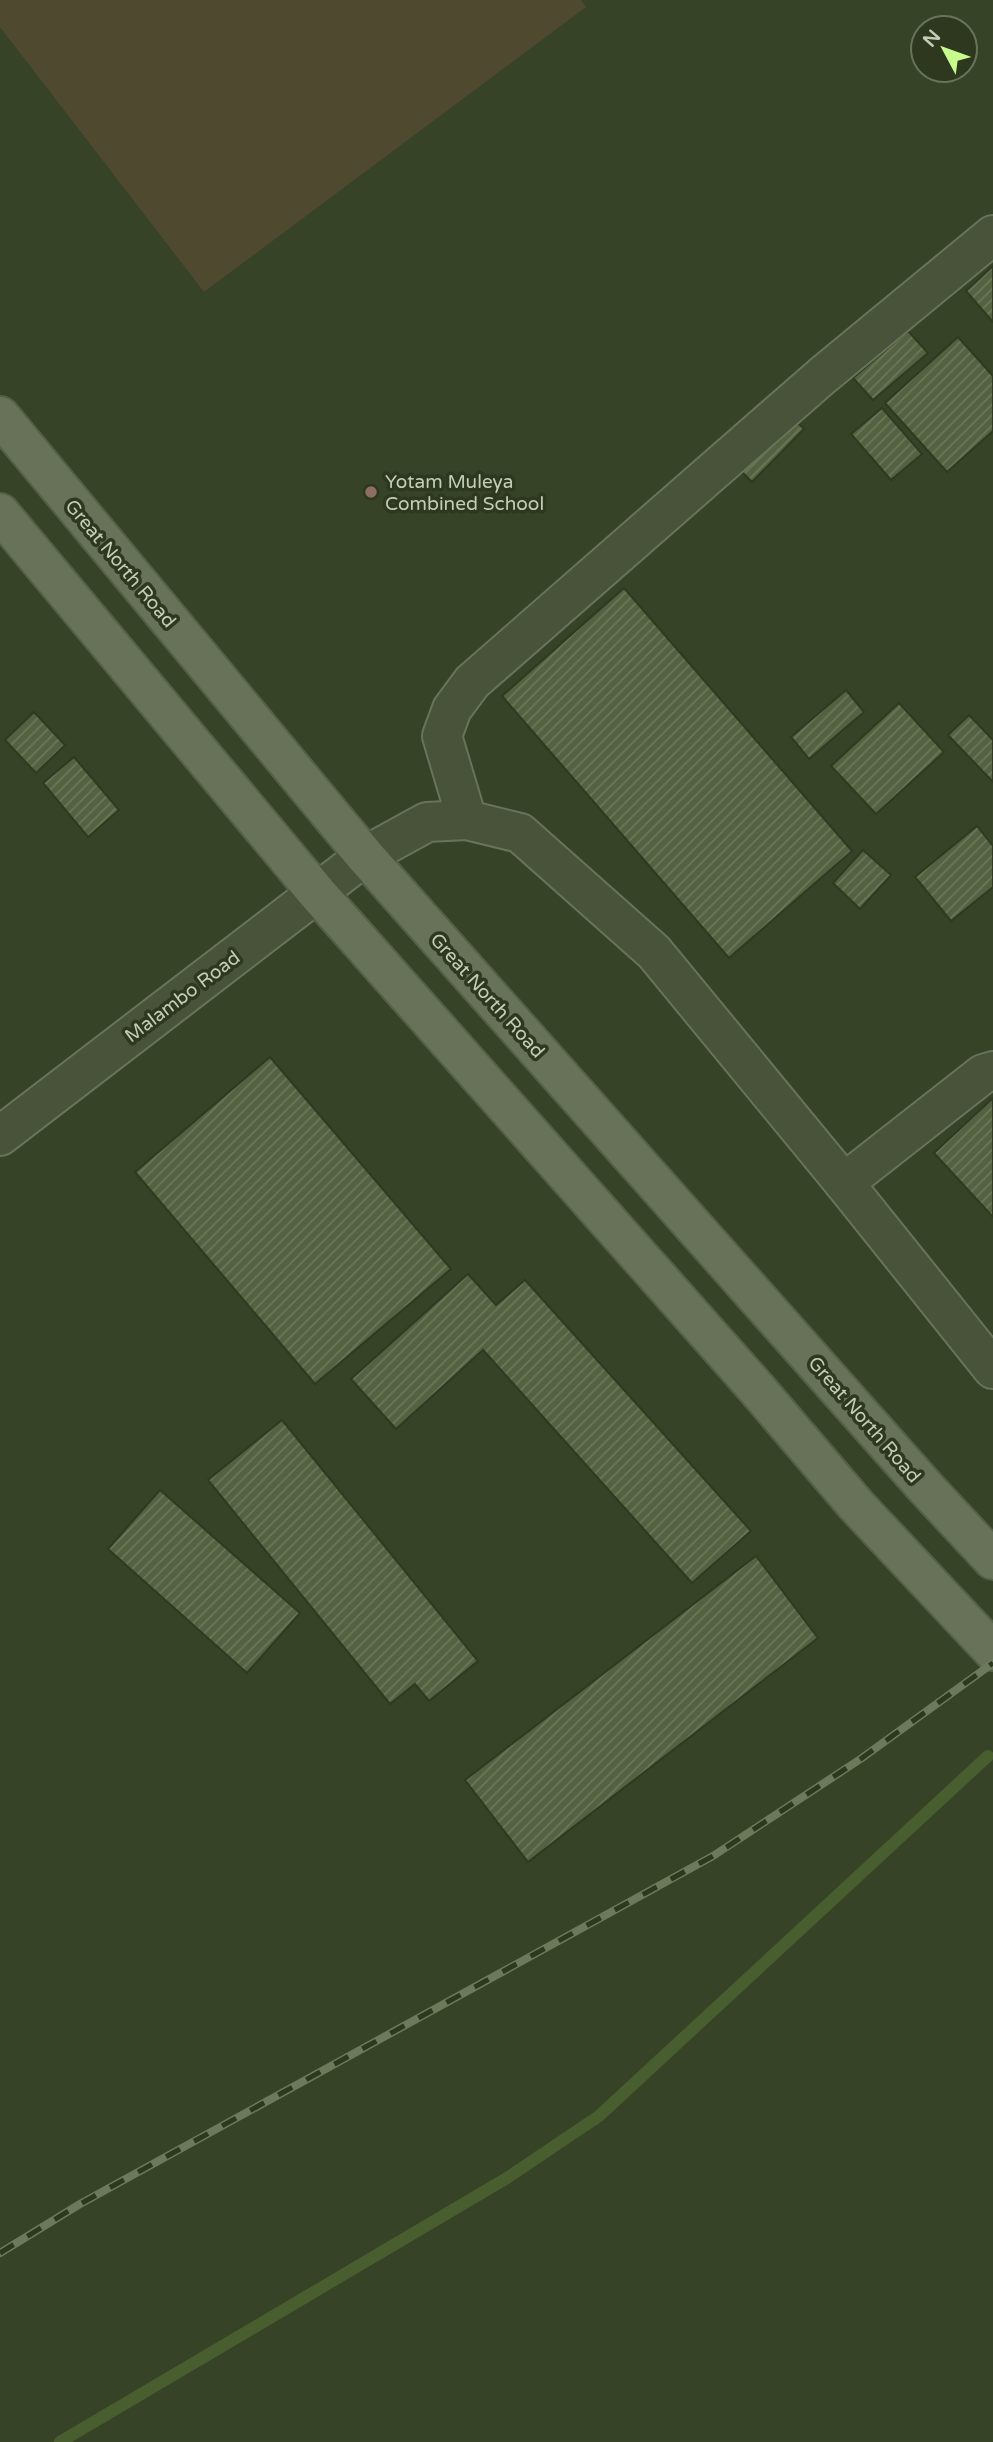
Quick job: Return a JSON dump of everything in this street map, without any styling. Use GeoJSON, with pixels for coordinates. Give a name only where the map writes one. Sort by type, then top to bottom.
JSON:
{"type":"FeatureCollection","features":[{"type":"Feature","properties":{"kind":"main road","name":"Great North Road"},"geometry":{"type":"LineString","coordinates":[[0,416],[365,856],[926,1489],[993,1560]]}},
{"type":"Feature","properties":{"kind":"main road"},"geometry":{"type":"LineString","coordinates":[[0,513],[317,893],[856,1505],[993,1651]]}},
{"type":"Feature","properties":{"kind":"street"},"geometry":{"type":"LineString","coordinates":[[467,820],[442,736],[452,709],[472,681],[822,376],[993,235]]}},
{"type":"Feature","properties":{"kind":"street","name":"Malambo Road"},"geometry":{"type":"LineString","coordinates":[[7,1117],[365,856],[427,822],[467,820],[520,833],[654,952],[993,1369]]}},
{"type":"Feature","properties":{"kind":"street"},"geometry":{"type":"LineString","coordinates":[[844,1183],[983,1074],[993,1072]]}},
{"type":"Feature","properties":{"kind":"shaded area"},"geometry":{"type":"Polygon","coordinates":[[[0,0],[581,0],[586,7],[204,292],[0,27],[0,0]]]}},
{"type":"Feature","properties":{"kind":"building"},"geometry":{"type":"Polygon","coordinates":[[[993,266],[993,322],[966,291],[993,266]]]}},
{"type":"Feature","properties":{"kind":"building"},"geometry":{"type":"Polygon","coordinates":[[[908,331],[928,353],[873,400],[853,378],[908,331]]]}},
{"type":"Feature","properties":{"kind":"building"},"geometry":{"type":"Polygon","coordinates":[[[958,337],[993,376],[993,431],[947,472],[885,403],[958,337]]]}},
{"type":"Feature","properties":{"kind":"building"},"geometry":{"type":"Polygon","coordinates":[[[882,408],[922,454],[891,480],[851,434],[882,408]]]}},
{"type":"Feature","properties":{"kind":"building"},"geometry":{"type":"Polygon","coordinates":[[[784,410],[804,429],[752,482],[733,463],[784,410]]]}},
{"type":"Feature","properties":{"kind":"building"},"geometry":{"type":"Polygon","coordinates":[[[624,588],[852,851],[729,958],[502,696],[624,588]]]}},
{"type":"Feature","properties":{"kind":"building"},"geometry":{"type":"Polygon","coordinates":[[[846,690],[864,712],[809,759],[791,737],[846,690]]]}},
{"type":"Feature","properties":{"kind":"building"},"geometry":{"type":"Polygon","coordinates":[[[899,703],[944,752],[876,814],[831,766],[899,703]]]}},
{"type":"Feature","properties":{"kind":"building"},"geometry":{"type":"Polygon","coordinates":[[[34,712],[65,745],[36,773],[5,740],[34,712]]]}},
{"type":"Feature","properties":{"kind":"building"},"geometry":{"type":"Polygon","coordinates":[[[969,715],[993,740],[993,782],[948,735],[969,715]]]}},
{"type":"Feature","properties":{"kind":"building"},"geometry":{"type":"Polygon","coordinates":[[[74,757],[119,810],[88,837],[43,783],[74,757]]]}},
{"type":"Feature","properties":{"kind":"building"},"geometry":{"type":"Polygon","coordinates":[[[977,826],[993,846],[993,887],[951,921],[915,877],[977,826]]]}},
{"type":"Feature","properties":{"kind":"building"},"geometry":{"type":"Polygon","coordinates":[[[863,850],[891,875],[860,909],[833,883],[863,850]]]}},
{"type":"Feature","properties":{"kind":"building"},"geometry":{"type":"Polygon","coordinates":[[[270,1057],[451,1269],[315,1384],[135,1172],[270,1057]]]}},
{"type":"Feature","properties":{"kind":"building"},"geometry":{"type":"Polygon","coordinates":[[[993,1098],[993,1217],[934,1153],[993,1098]]]}},
{"type":"Feature","properties":{"kind":"building"},"geometry":{"type":"Polygon","coordinates":[[[468,1274],[496,1305],[525,1280],[751,1531],[692,1583],[483,1350],[396,1429],[351,1379],[468,1274]]]}},
{"type":"Feature","properties":{"kind":"building"},"geometry":{"type":"Polygon","coordinates":[[[282,1420],[478,1661],[429,1701],[415,1684],[390,1704],[208,1480],[282,1420]]]}},
{"type":"Feature","properties":{"kind":"building"},"geometry":{"type":"Polygon","coordinates":[[[160,1490],[300,1613],[247,1673],[108,1549],[160,1490]]]}},
{"type":"Feature","properties":{"kind":"building"},"geometry":{"type":"Polygon","coordinates":[[[756,1556],[818,1638],[528,1862],[465,1780],[756,1556]]]}},
{"type":"Feature","properties":{"kind":"waterway"},"geometry":{"type":"LineString","coordinates":[[60,2442],[507,2178],[599,2116],[988,1756]]}},
{"type":"Feature","properties":{"kind":"railway"},"geometry":{"type":"LineString","coordinates":[[0,2253],[80,2204],[713,1856],[862,1758],[993,1663]]}},
{"type":"Feature","properties":{"kind":"place","name":"Yotam Muleya Combined School"},"geometry":{"type":"Point","coordinates":[371,492]}}]}
